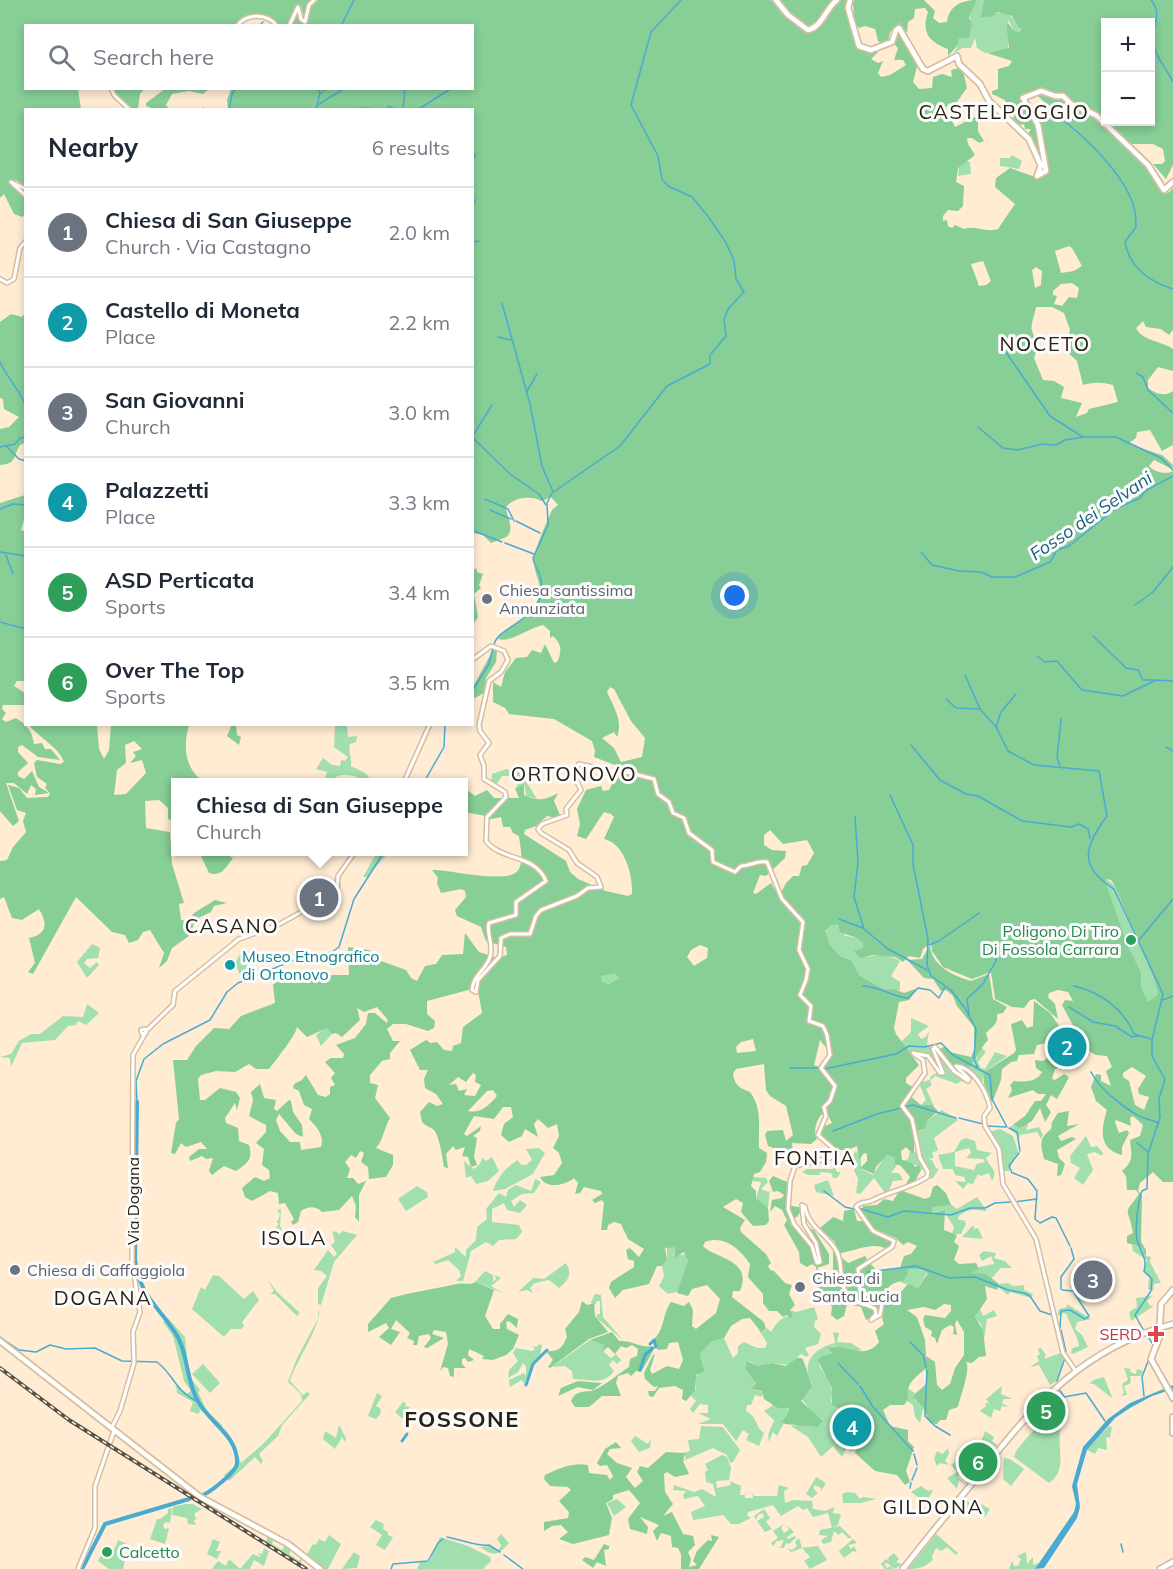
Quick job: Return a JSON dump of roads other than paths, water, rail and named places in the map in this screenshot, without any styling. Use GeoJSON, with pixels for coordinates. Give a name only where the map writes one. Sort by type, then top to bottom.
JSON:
{"type":"FeatureCollection","features":[{"type":"Feature","properties":{"kind":"main road"},"geometry":{"type":"LineString","coordinates":[[776,0],[788,15],[808,30],[815,28],[828,8],[837,0]]}},
{"type":"Feature","properties":{"kind":"main road"},"geometry":{"type":"LineString","coordinates":[[850,0],[848,8],[858,45],[871,50],[892,42],[898,28],[914,49],[919,64],[925,70],[957,56],[959,64],[980,84],[987,99],[1031,142],[1041,166],[1037,176],[1043,175],[1046,168],[1038,124],[1023,97],[1040,91],[1063,96],[1071,104],[1098,116],[1151,168],[1164,190],[1173,182]]}},
{"type":"Feature","properties":{"kind":"main road"},"geometry":{"type":"LineString","coordinates":[[1173,1290],[1165,1298],[1160,1311],[1158,1342],[1151,1359],[1173,1398]]}},
{"type":"Feature","properties":{"kind":"main road"},"geometry":{"type":"LineString","coordinates":[[903,1569],[1019,1424],[1054,1387],[1109,1349],[1145,1332],[1173,1324]]}},
{"type":"Feature","properties":{"kind":"main road"},"geometry":{"type":"LineString","coordinates":[[0,1341],[30,1367],[213,1506],[288,1544],[320,1569]]}},
{"type":"Feature","properties":{"kind":"main road"},"geometry":{"type":"LineString","coordinates":[[1173,1418],[1173,1433]]}},
{"type":"Feature","properties":{"kind":"main road"},"geometry":{"type":"LineString","coordinates":[[1160,1569],[1173,1562]]}},
{"type":"Feature","properties":{"kind":"street"},"geometry":{"type":"LineString","coordinates":[[290,24],[298,7],[300,17],[305,21],[309,5],[314,0]]}},
{"type":"Feature","properties":{"kind":"street"},"geometry":{"type":"LineString","coordinates":[[239,24],[243,19],[258,16],[271,20],[275,24]]}},
{"type":"Feature","properties":{"kind":"street"},"geometry":{"type":"LineString","coordinates":[[112,90],[128,108]]}},
{"type":"Feature","properties":{"kind":"street"},"geometry":{"type":"LineString","coordinates":[[24,188],[11,182],[24,194]]}},
{"type":"Feature","properties":{"kind":"street"},"geometry":{"type":"LineString","coordinates":[[0,279],[7,283],[14,279],[20,248],[24,243]]}},
{"type":"Feature","properties":{"kind":"street"},"geometry":{"type":"LineString","coordinates":[[474,659],[491,646],[506,652],[508,660],[501,672],[489,681],[484,696],[479,729],[489,743],[480,755],[484,766],[484,779],[505,792],[506,797],[487,817],[484,836],[489,845],[529,861],[546,881],[516,902],[516,915],[489,923],[492,949],[486,969],[473,981],[473,991],[477,991],[478,980],[500,956],[501,938],[510,934],[530,934],[536,916],[541,910],[577,897],[588,888],[601,887],[597,877],[577,863],[568,850],[540,833],[538,829],[542,824],[567,815],[566,808],[581,790],[573,773],[579,764],[602,769],[615,777],[624,772],[656,781],[658,794],[669,802],[673,813],[685,819],[689,833],[711,850],[716,864],[735,872],[741,866],[748,866],[756,861],[770,864],[782,899],[801,917],[803,927],[799,950],[808,969],[800,995],[811,1006],[809,1021],[823,1026],[825,1030],[830,1052],[821,1068],[835,1088],[830,1101],[824,1107],[826,1116],[818,1132],[823,1142],[833,1146],[835,1152],[830,1158],[795,1166],[790,1181],[788,1203],[792,1221],[812,1246],[818,1263],[817,1245],[805,1226],[801,1206],[805,1207],[813,1226],[829,1240],[838,1255],[842,1281],[847,1294],[860,1304],[875,1309],[876,1314],[871,1319],[880,1315],[883,1307],[860,1290],[858,1269],[892,1247],[894,1242],[873,1230],[856,1207],[859,1203],[870,1202],[880,1195],[908,1188],[927,1177],[928,1172],[919,1156],[913,1121],[902,1108],[926,1073],[923,1060],[913,1053],[928,1056],[943,1073],[933,1049],[935,1047],[954,1071],[968,1081],[969,1079],[956,1065],[969,1071],[986,1094],[990,1108],[984,1116],[985,1126],[999,1149],[1002,1184],[1036,1239],[1064,1355],[1076,1370]]}},
{"type":"Feature","properties":{"kind":"street"},"geometry":{"type":"LineString","coordinates":[[406,778],[429,726]]}},
{"type":"Feature","properties":{"kind":"street","name":"Via Dogana"},"geometry":{"type":"LineString","coordinates":[[78,1569],[95,1528],[95,1486],[134,1361],[133,1332],[140,1308],[132,1262],[134,1055],[144,1032],[173,1005],[175,991],[239,939],[278,925],[338,890],[338,876],[352,856]]}},
{"type":"Feature","properties":{"kind":"water"},"geometry":{"type":"Polygon","coordinates":[[[1173,1385],[1173,1389],[1152,1396],[1115,1418],[1087,1450],[1077,1484],[1080,1507],[1077,1518],[1044,1568],[1035,1569],[1074,1512],[1076,1504],[1072,1486],[1083,1447],[1108,1419],[1130,1403],[1173,1385]]]}},
{"type":"Feature","properties":{"kind":"waterway"},"geometry":{"type":"LineString","coordinates":[[342,24],[354,0]]}},
{"type":"Feature","properties":{"kind":"waterway"},"geometry":{"type":"LineString","coordinates":[[494,645],[497,638],[530,613],[537,604],[541,593],[541,580],[533,558],[548,525],[547,503],[552,493],[620,446],[667,386],[710,364],[710,355],[726,336],[724,320],[728,309],[744,292],[736,279],[734,260],[725,241],[707,215],[692,197],[668,186],[662,179],[658,156],[631,105],[651,32],[681,0]]}},
{"type":"Feature","properties":{"kind":"waterway"},"geometry":{"type":"LineString","coordinates":[[1151,0],[1157,15],[1153,36],[1154,47],[1173,82]]}},
{"type":"Feature","properties":{"kind":"waterway"},"geometry":{"type":"LineString","coordinates":[[229,108],[235,90]]}},
{"type":"Feature","properties":{"kind":"waterway"},"geometry":{"type":"LineString","coordinates":[[316,108],[319,90]]}},
{"type":"Feature","properties":{"kind":"waterway"},"geometry":{"type":"LineString","coordinates":[[321,93],[325,90]]}},
{"type":"Feature","properties":{"kind":"waterway"},"geometry":{"type":"LineString","coordinates":[[319,104],[342,90]]}},
{"type":"Feature","properties":{"kind":"waterway"},"geometry":{"type":"LineString","coordinates":[[403,108],[405,90]]}},
{"type":"Feature","properties":{"kind":"waterway"},"geometry":{"type":"LineString","coordinates":[[420,108],[449,90]]}},
{"type":"Feature","properties":{"kind":"waterway"},"geometry":{"type":"LineString","coordinates":[[1039,105],[1066,122],[1109,164],[1129,194],[1136,215],[1136,227],[1125,242],[1131,259],[1149,278],[1173,289]]}},
{"type":"Feature","properties":{"kind":"waterway"},"geometry":{"type":"LineString","coordinates":[[388,106],[392,108]]}},
{"type":"Feature","properties":{"kind":"waterway"},"geometry":{"type":"LineString","coordinates":[[474,199],[474,203]]}},
{"type":"Feature","properties":{"kind":"waterway"},"geometry":{"type":"LineString","coordinates":[[474,242],[479,241]]}},
{"type":"Feature","properties":{"kind":"waterway"},"geometry":{"type":"LineString","coordinates":[[502,303],[530,404],[542,466],[553,492]]}},
{"type":"Feature","properties":{"kind":"waterway"},"geometry":{"type":"LineString","coordinates":[[498,337],[511,340]]}},
{"type":"Feature","properties":{"kind":"waterway"},"geometry":{"type":"LineString","coordinates":[[1003,348],[1050,416],[1083,437]]}},
{"type":"Feature","properties":{"kind":"waterway"},"geometry":{"type":"LineString","coordinates":[[0,362],[24,402]]}},
{"type":"Feature","properties":{"kind":"waterway"},"geometry":{"type":"LineString","coordinates":[[1136,373],[1143,377],[1148,390],[1173,413]]}},
{"type":"Feature","properties":{"kind":"waterway"},"geometry":{"type":"LineString","coordinates":[[527,391],[537,374]]}},
{"type":"Feature","properties":{"kind":"waterway"},"geometry":{"type":"LineString","coordinates":[[474,434],[492,405]]}},
{"type":"Feature","properties":{"kind":"waterway"},"geometry":{"type":"LineString","coordinates":[[978,427],[1003,448],[1018,450],[1042,444],[1056,445],[1065,440],[1083,437],[1116,437],[1161,458],[1173,470]]}},
{"type":"Feature","properties":{"kind":"waterway"},"geometry":{"type":"LineString","coordinates":[[0,447],[15,444],[20,438],[24,437]]}},
{"type":"Feature","properties":{"kind":"waterway"},"geometry":{"type":"LineString","coordinates":[[474,439],[510,474],[539,494],[546,505]]}},
{"type":"Feature","properties":{"kind":"waterway"},"geometry":{"type":"LineString","coordinates":[[6,446],[19,459],[24,460]]}},
{"type":"Feature","properties":{"kind":"waterway","name":"Fosso dei Selvani"},"geometry":{"type":"LineString","coordinates":[[921,552],[932,565],[959,571],[981,572],[992,577],[1015,577],[1050,562],[1057,550],[1069,546],[1115,509],[1140,498],[1145,491],[1173,476]]}},
{"type":"Feature","properties":{"kind":"waterway"},"geometry":{"type":"LineString","coordinates":[[485,499],[508,509],[514,521]]}},
{"type":"Feature","properties":{"kind":"waterway"},"geometry":{"type":"LineString","coordinates":[[0,509],[13,504],[24,505]]}},
{"type":"Feature","properties":{"kind":"waterway"},"geometry":{"type":"LineString","coordinates":[[490,510],[511,519]]}},
{"type":"Feature","properties":{"kind":"waterway"},"geometry":{"type":"LineString","coordinates":[[516,521],[540,533]]}},
{"type":"Feature","properties":{"kind":"waterway"},"geometry":{"type":"LineString","coordinates":[[474,531],[502,542]]}},
{"type":"Feature","properties":{"kind":"waterway"},"geometry":{"type":"LineString","coordinates":[[505,543],[534,554]]}},
{"type":"Feature","properties":{"kind":"waterway"},"geometry":{"type":"LineString","coordinates":[[0,552],[24,556]]}},
{"type":"Feature","properties":{"kind":"waterway"},"geometry":{"type":"LineString","coordinates":[[6,555],[13,574]]}},
{"type":"Feature","properties":{"kind":"waterway"},"geometry":{"type":"LineString","coordinates":[[1135,605],[1153,592],[1173,567]]}},
{"type":"Feature","properties":{"kind":"waterway"},"geometry":{"type":"LineString","coordinates":[[0,622],[24,628]]}},
{"type":"Feature","properties":{"kind":"waterway"},"geometry":{"type":"LineString","coordinates":[[1093,636],[1126,668],[1138,670],[1143,680],[1154,680]]}},
{"type":"Feature","properties":{"kind":"waterway"},"geometry":{"type":"LineString","coordinates":[[474,688],[489,664],[493,648]]}},
{"type":"Feature","properties":{"kind":"waterway"},"geometry":{"type":"LineString","coordinates":[[1037,656],[1045,662],[1057,661],[1082,690],[1123,696],[1156,680],[1173,681]]}},
{"type":"Feature","properties":{"kind":"waterway"},"geometry":{"type":"LineString","coordinates":[[965,675],[980,709],[996,727],[1008,751],[1034,765],[1099,771],[1107,816],[1093,837],[1088,856],[1090,864],[1102,881],[1114,889],[1163,994],[1152,1040],[1152,1056],[1165,1079],[1159,1099],[1160,1117],[1148,1154],[1147,1189]]}},
{"type":"Feature","properties":{"kind":"waterway"},"geometry":{"type":"LineString","coordinates":[[996,727],[1001,712],[1016,694]]}},
{"type":"Feature","properties":{"kind":"waterway"},"geometry":{"type":"LineString","coordinates":[[946,699],[956,708],[980,709]]}},
{"type":"Feature","properties":{"kind":"waterway"},"geometry":{"type":"LineString","coordinates":[[1060,766],[1057,758],[1061,719]]}},
{"type":"Feature","properties":{"kind":"waterway"},"geometry":{"type":"LineString","coordinates":[[426,778],[444,747],[445,726]]}},
{"type":"Feature","properties":{"kind":"waterway","name":"Fosso dei Selvani"},"geometry":{"type":"LineString","coordinates":[[911,745],[940,780],[966,794],[978,796],[1022,821],[1071,827],[1079,824],[1088,829],[1090,838]]}},
{"type":"Feature","properties":{"kind":"waterway"},"geometry":{"type":"LineString","coordinates":[[1166,747],[1173,751]]}},
{"type":"Feature","properties":{"kind":"waterway"},"geometry":{"type":"LineString","coordinates":[[890,795],[913,845],[913,864],[928,939],[927,965],[931,976],[951,990],[965,1008],[976,1029],[974,1058],[978,1069],[990,1075],[992,1099],[1007,1127]]}},
{"type":"Feature","properties":{"kind":"waterway"},"geometry":{"type":"LineString","coordinates":[[855,816],[858,862],[854,897],[864,929],[888,949],[927,970]]}},
{"type":"Feature","properties":{"kind":"waterway"},"geometry":{"type":"LineString","coordinates":[[137,1102],[136,1081],[144,1059],[163,1044],[210,1020],[227,992],[238,983],[297,959],[332,952],[339,947],[354,899],[381,856]]}},
{"type":"Feature","properties":{"kind":"waterway"},"geometry":{"type":"LineString","coordinates":[[1139,940],[1173,899]]}},
{"type":"Feature","properties":{"kind":"waterway"},"geometry":{"type":"LineString","coordinates":[[929,945],[939,941],[979,913]]}},
{"type":"Feature","properties":{"kind":"waterway"},"geometry":{"type":"LineString","coordinates":[[839,919],[863,928]]}},
{"type":"Feature","properties":{"kind":"waterway"},"geometry":{"type":"LineString","coordinates":[[969,1015],[967,999],[983,984],[996,961],[996,947]]}},
{"type":"Feature","properties":{"kind":"waterway"},"geometry":{"type":"LineString","coordinates":[[863,986],[908,998],[918,988],[930,990],[939,998],[945,987]]}},
{"type":"Feature","properties":{"kind":"waterway"},"geometry":{"type":"LineString","coordinates":[[1074,986],[1102,997],[1124,1017],[1134,1034],[1151,1039]]}},
{"type":"Feature","properties":{"kind":"waterway"},"geometry":{"type":"LineString","coordinates":[[1163,1000],[1173,996]]}},
{"type":"Feature","properties":{"kind":"waterway"},"geometry":{"type":"LineString","coordinates":[[1069,1007],[1093,1022],[1115,1026],[1132,1037],[1138,1036]]}},
{"type":"Feature","properties":{"kind":"waterway"},"geometry":{"type":"LineString","coordinates":[[824,1069],[896,1054],[909,1046],[924,1047],[941,1043],[953,1055],[977,1068]]}},
{"type":"Feature","properties":{"kind":"waterway"},"geometry":{"type":"LineString","coordinates":[[790,1068],[819,1068]]}},
{"type":"Feature","properties":{"kind":"waterway"},"geometry":{"type":"LineString","coordinates":[[1091,1072],[1105,1090],[1124,1106],[1139,1116],[1159,1123]]}},
{"type":"Feature","properties":{"kind":"waterway"},"geometry":{"type":"LineString","coordinates":[[137,1102],[135,1259],[137,1272],[150,1300],[180,1341],[199,1403],[229,1438],[236,1454],[236,1467],[228,1477],[201,1496]]}},
{"type":"Feature","properties":{"kind":"waterway"},"geometry":{"type":"LineString","coordinates":[[833,1131],[877,1114],[913,1105],[956,1118]]}},
{"type":"Feature","properties":{"kind":"waterway"},"geometry":{"type":"LineString","coordinates":[[959,1118],[983,1124]]}},
{"type":"Feature","properties":{"kind":"waterway"},"geometry":{"type":"LineString","coordinates":[[987,1126],[1006,1127]]}},
{"type":"Feature","properties":{"kind":"waterway"},"geometry":{"type":"LineString","coordinates":[[1009,1128],[1017,1132],[1020,1151]]}},
{"type":"Feature","properties":{"kind":"waterway"},"geometry":{"type":"LineString","coordinates":[[1137,1143],[1148,1152]]}},
{"type":"Feature","properties":{"kind":"waterway"},"geometry":{"type":"LineString","coordinates":[[1012,1173],[1009,1166],[1019,1153]]}},
{"type":"Feature","properties":{"kind":"waterway"},"geometry":{"type":"LineString","coordinates":[[1013,1173],[1028,1179],[1037,1191],[1035,1219],[1040,1223],[1052,1217],[1056,1218],[1070,1246]]}},
{"type":"Feature","properties":{"kind":"waterway"},"geometry":{"type":"LineString","coordinates":[[1146,1189],[1142,1191],[1139,1200],[1136,1235],[1144,1258],[1144,1271],[1152,1279],[1151,1290]]}},
{"type":"Feature","properties":{"kind":"waterway"},"geometry":{"type":"LineString","coordinates":[[824,1191],[845,1207],[854,1209]]}},
{"type":"Feature","properties":{"kind":"waterway"},"geometry":{"type":"LineString","coordinates":[[1015,1202],[1037,1199]]}},
{"type":"Feature","properties":{"kind":"waterway"},"geometry":{"type":"LineString","coordinates":[[858,1208],[888,1217],[904,1211],[951,1215],[970,1208],[985,1208],[995,1203],[1011,1202]]}},
{"type":"Feature","properties":{"kind":"waterway"},"geometry":{"type":"LineString","coordinates":[[1061,1289],[1061,1277],[1074,1259],[1071,1248]]}},
{"type":"Feature","properties":{"kind":"waterway"},"geometry":{"type":"LineString","coordinates":[[867,1272],[916,1266],[949,1278],[975,1277],[1008,1290],[1024,1293],[1030,1296],[1040,1311],[1052,1315]]}},
{"type":"Feature","properties":{"kind":"waterway"},"geometry":{"type":"LineString","coordinates":[[1062,1290],[1072,1291]]}},
{"type":"Feature","properties":{"kind":"waterway"},"geometry":{"type":"LineString","coordinates":[[1060,1328],[1061,1311],[1070,1310],[1085,1319],[1089,1316],[1073,1291]]}},
{"type":"Feature","properties":{"kind":"waterway"},"geometry":{"type":"LineString","coordinates":[[1144,1331],[1135,1315],[1151,1291]]}},
{"type":"Feature","properties":{"kind":"waterway"},"geometry":{"type":"LineString","coordinates":[[1061,1330],[1066,1352]]}},
{"type":"Feature","properties":{"kind":"waterway"},"geometry":{"type":"LineString","coordinates":[[1147,1335],[1154,1346]]}},
{"type":"Feature","properties":{"kind":"waterway"},"geometry":{"type":"LineString","coordinates":[[0,1337],[19,1350],[36,1352],[50,1345],[66,1349],[95,1348],[122,1361],[157,1362],[184,1392],[198,1402]]}},
{"type":"Feature","properties":{"kind":"waterway"},"geometry":{"type":"LineString","coordinates":[[650,1344],[654,1340],[656,1347]]}},
{"type":"Feature","properties":{"kind":"waterway"},"geometry":{"type":"LineString","coordinates":[[910,1342],[923,1355],[926,1367]]}},
{"type":"Feature","properties":{"kind":"waterway"},"geometry":{"type":"LineString","coordinates":[[640,1370],[645,1355],[653,1348]]}},
{"type":"Feature","properties":{"kind":"waterway"},"geometry":{"type":"LineString","coordinates":[[526,1385],[533,1364],[547,1350]]}},
{"type":"Feature","properties":{"kind":"waterway"},"geometry":{"type":"LineString","coordinates":[[1144,1396],[1142,1377],[1150,1356]]}},
{"type":"Feature","properties":{"kind":"waterway"},"geometry":{"type":"LineString","coordinates":[[1057,1381],[1065,1358]]}},
{"type":"Feature","properties":{"kind":"waterway"},"geometry":{"type":"LineString","coordinates":[[838,1363],[858,1384]]}},
{"type":"Feature","properties":{"kind":"waterway"},"geometry":{"type":"LineString","coordinates":[[927,1370],[925,1416],[935,1426],[950,1435]]}},
{"type":"Feature","properties":{"kind":"waterway"},"geometry":{"type":"LineString","coordinates":[[860,1386],[873,1407],[913,1451]]}},
{"type":"Feature","properties":{"kind":"waterway"},"geometry":{"type":"LineString","coordinates":[[1059,1389],[1064,1397],[1086,1393],[1105,1421]]}},
{"type":"Feature","properties":{"kind":"waterway"},"geometry":{"type":"LineString","coordinates":[[402,1441],[407,1434]]}},
{"type":"Feature","properties":{"kind":"waterway"},"geometry":{"type":"LineString","coordinates":[[914,1454],[917,1465]]}},
{"type":"Feature","properties":{"kind":"waterway"},"geometry":{"type":"LineString","coordinates":[[912,1480],[917,1468]]}},
{"type":"Feature","properties":{"kind":"waterway"},"geometry":{"type":"LineString","coordinates":[[910,1488],[911,1483]]}},
{"type":"Feature","properties":{"kind":"waterway"},"geometry":{"type":"LineString","coordinates":[[82,1569],[105,1524],[189,1499]]}},
{"type":"Feature","properties":{"kind":"waterway"},"geometry":{"type":"LineString","coordinates":[[447,1537],[474,1544],[489,1545],[500,1552]]}},
{"type":"Feature","properties":{"kind":"waterway"},"geometry":{"type":"LineString","coordinates":[[391,1569],[393,1564],[428,1561],[438,1543],[443,1539]]}},
{"type":"Feature","properties":{"kind":"waterway"},"geometry":{"type":"LineString","coordinates":[[1121,1544],[1123,1552]]}},
{"type":"Feature","properties":{"kind":"waterway"},"geometry":{"type":"LineString","coordinates":[[504,1555],[523,1569]]}},
{"type":"Feature","properties":{"kind":"railway"},"geometry":{"type":"LineString","coordinates":[[0,1368],[69,1420],[306,1569]]}},
{"type":"Feature","properties":{"kind":"place","name":"Chiesa santissima Annunziata"},"geometry":{"type":"Point","coordinates":[487,599]}},
{"type":"Feature","properties":{"kind":"place","name":"Chiesa di San Giuseppe"},"geometry":{"type":"Point","coordinates":[319,898]}},
{"type":"Feature","properties":{"kind":"place","name":"Poligono Di Tiro Di Fossola Carrara"},"geometry":{"type":"Point","coordinates":[1131,940]}},
{"type":"Feature","properties":{"kind":"place","name":"Museo Etnografico di Ortonovo"},"geometry":{"type":"Point","coordinates":[230,965]}},
{"type":"Feature","properties":{"kind":"place","name":"Castello di Moneta"},"geometry":{"type":"Point","coordinates":[1067,1047]}},
{"type":"Feature","properties":{"kind":"place","name":"Chiesa di Caffaggiola"},"geometry":{"type":"Point","coordinates":[15,1270]}},
{"type":"Feature","properties":{"kind":"place","name":"San Giovanni"},"geometry":{"type":"Point","coordinates":[1093,1280]}},
{"type":"Feature","properties":{"kind":"place","name":"Chiesa di Santa Lucia"},"geometry":{"type":"Point","coordinates":[800,1287]}},
{"type":"Feature","properties":{"kind":"place","name":"SERD"},"geometry":{"type":"Point","coordinates":[1156,1334]}},
{"type":"Feature","properties":{"kind":"place","name":"ASD Perticata"},"geometry":{"type":"Point","coordinates":[1046,1411]}},
{"type":"Feature","properties":{"kind":"place","name":"Palazzetti"},"geometry":{"type":"Point","coordinates":[852,1427]}},
{"type":"Feature","properties":{"kind":"place","name":"Over The Top"},"geometry":{"type":"Point","coordinates":[978,1462]}},
{"type":"Feature","properties":{"kind":"place","name":"Calcetto"},"geometry":{"type":"Point","coordinates":[107,1552]}},
{"type":"Feature","properties":{"kind":"district","name":"CASTELPOGGIO"},"geometry":{"type":"Point","coordinates":[1004,112]}},
{"type":"Feature","properties":{"kind":"district","name":"NOCETO"},"geometry":{"type":"Point","coordinates":[1045,344]}},
{"type":"Feature","properties":{"kind":"district","name":"ORTONOVO"},"geometry":{"type":"Point","coordinates":[574,774]}},
{"type":"Feature","properties":{"kind":"district","name":"CASANO"},"geometry":{"type":"Point","coordinates":[232,926]}},
{"type":"Feature","properties":{"kind":"district","name":"FONTIA"},"geometry":{"type":"Point","coordinates":[815,1158]}},
{"type":"Feature","properties":{"kind":"district","name":"ISOLA"},"geometry":{"type":"Point","coordinates":[294,1238]}},
{"type":"Feature","properties":{"kind":"district","name":"DOGANA"},"geometry":{"type":"Point","coordinates":[103,1298]}},
{"type":"Feature","properties":{"kind":"district","name":"FOSSONE"},"geometry":{"type":"Point","coordinates":[462,1419]}},
{"type":"Feature","properties":{"kind":"district","name":"GILDONA"},"geometry":{"type":"Point","coordinates":[933,1507]}}]}
